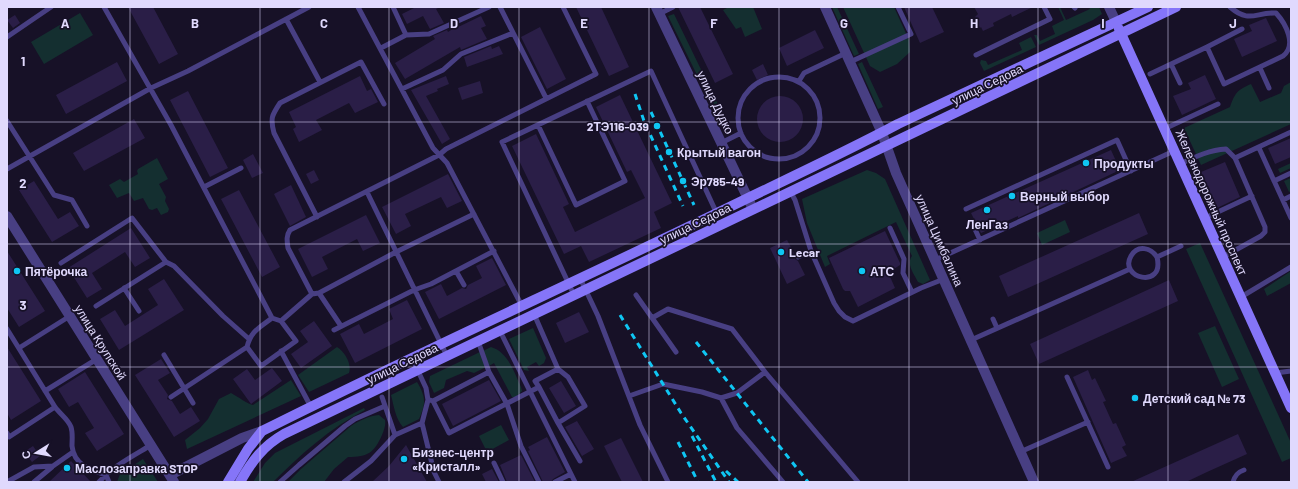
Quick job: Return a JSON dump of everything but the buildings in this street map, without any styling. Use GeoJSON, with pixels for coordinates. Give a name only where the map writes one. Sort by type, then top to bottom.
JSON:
{"type":"FeatureCollection","features":[{"type":"Feature","properties":{"kind":"main road","name":"улица Седова"},"geometry":{"type":"LineString","coordinates":[[228,482],[248,449],[262,431],[1148,7]]}},
{"type":"Feature","properties":{"kind":"main road","name":"улица Седова"},"geometry":{"type":"LineString","coordinates":[[240,482],[263,448],[277,438],[790,191],[887,147],[1176,7]]}},
{"type":"Feature","properties":{"kind":"main road","name":"Железнодорожный проспект"},"geometry":{"type":"LineString","coordinates":[[1116,22],[1291,408]]}},
{"type":"Feature","properties":{"kind":"street","name":"улица Цимбалина"},"geometry":{"type":"LineString","coordinates":[[825,7],[882,133],[896,173],[1034,482]]}},
{"type":"Feature","properties":{"kind":"street","name":"Железнодорожный проспект"},"geometry":{"type":"LineString","coordinates":[[1109,7],[1116,22]]}},
{"type":"Feature","properties":{"kind":"street","name":"улица Дудко"},"geometry":{"type":"LineString","coordinates":[[657,10],[753,209]]}},
{"type":"Feature","properties":{"kind":"street","name":"улица Крупской"},"geometry":{"type":"LineString","coordinates":[[7,216],[172,479]]}},
{"type":"Feature","properties":{"kind":"street","name":"улица Седова"},"geometry":{"type":"LineString","coordinates":[[172,479],[242,438],[262,431]]}},
{"type":"Feature","properties":{"kind":"lane"},"geometry":{"type":"LineString","coordinates":[[7,37],[51,7]]}},
{"type":"Feature","properties":{"kind":"lane"},"geometry":{"type":"LineString","coordinates":[[104,7],[151,88],[272,318],[281,321],[296,341],[261,366],[247,347]]}},
{"type":"Feature","properties":{"kind":"lane"},"geometry":{"type":"LineString","coordinates":[[7,169],[151,88],[188,71],[309,7]]}},
{"type":"Feature","properties":{"kind":"lane"},"geometry":{"type":"LineString","coordinates":[[358,7],[434,148],[447,163],[522,306]]}},
{"type":"Feature","properties":{"kind":"lane"},"geometry":{"type":"LineString","coordinates":[[392,7],[406,35]]}},
{"type":"Feature","properties":{"kind":"lane"},"geometry":{"type":"LineString","coordinates":[[381,48],[406,35],[429,34],[489,7]]}},
{"type":"Feature","properties":{"kind":"lane"},"geometry":{"type":"LineString","coordinates":[[500,7],[546,98]]}},
{"type":"Feature","properties":{"kind":"lane"},"geometry":{"type":"LineString","coordinates":[[312,294],[288,248],[286,241],[287,234],[290,230],[439,155],[446,149],[546,98],[596,74],[563,7]]}},
{"type":"Feature","properties":{"kind":"lane"},"geometry":{"type":"LineString","coordinates":[[657,10],[673,7]]}},
{"type":"Feature","properties":{"kind":"lane"},"geometry":{"type":"LineString","coordinates":[[799,81],[804,73],[911,34],[898,7]]}},
{"type":"Feature","properties":{"kind":"lane"},"geometry":{"type":"LineString","coordinates":[[976,55],[1050,20],[1044,7]]}},
{"type":"Feature","properties":{"kind":"lane"},"geometry":{"type":"LineString","coordinates":[[1206,48],[1224,84],[1260,68],[1288,53],[1290,40],[1287,31],[1276,13],[1247,16],[1238,14],[1230,7]]}},
{"type":"Feature","properties":{"kind":"lane"},"geometry":{"type":"LineString","coordinates":[[286,19],[320,82]]}},
{"type":"Feature","properties":{"kind":"lane"},"geometry":{"type":"LineString","coordinates":[[1150,74],[1206,48],[1242,29]]}},
{"type":"Feature","properties":{"kind":"lane"},"geometry":{"type":"LineString","coordinates":[[402,89],[444,70],[461,54],[513,33]]}},
{"type":"Feature","properties":{"kind":"lane"},"geometry":{"type":"LineString","coordinates":[[317,217],[274,133],[271,123],[272,114],[280,103],[361,62],[384,104]]}},
{"type":"Feature","properties":{"kind":"lane"},"geometry":{"type":"LineString","coordinates":[[1171,64],[1180,83]]}},
{"type":"Feature","properties":{"kind":"lane"},"geometry":{"type":"LineString","coordinates":[[1260,68],[1269,88]]}},
{"type":"Feature","properties":{"kind":"lane"},"geometry":{"type":"LineString","coordinates":[[574,295],[502,142],[651,71],[717,214]]}},
{"type":"Feature","properties":{"kind":"lane"},"geometry":{"type":"LineString","coordinates":[[777,76],[792,78],[799,81],[812,93],[820,111],[819,128],[816,136],[810,145],[801,152],[789,157],[769,157],[761,154],[750,147],[741,133],[739,125],[739,110],[743,98],[749,90],[777,76]]}},
{"type":"Feature","properties":{"kind":"lane"},"geometry":{"type":"LineString","coordinates":[[538,124],[576,205],[625,181],[587,101]]}},
{"type":"Feature","properties":{"kind":"lane"},"geometry":{"type":"LineString","coordinates":[[1164,129],[1218,104]]}},
{"type":"Feature","properties":{"kind":"lane"},"geometry":{"type":"LineString","coordinates":[[7,121],[54,195],[72,200],[87,226]]}},
{"type":"Feature","properties":{"kind":"lane"},"geometry":{"type":"LineString","coordinates":[[1235,158],[1291,132]]}},
{"type":"Feature","properties":{"kind":"lane"},"geometry":{"type":"LineString","coordinates":[[721,143],[741,133]]}},
{"type":"Feature","properties":{"kind":"lane"},"geometry":{"type":"LineString","coordinates":[[966,208],[1117,140],[1131,171]]}},
{"type":"Feature","properties":{"kind":"lane"},"geometry":{"type":"LineString","coordinates":[[1259,148],[1291,218]]}},
{"type":"Feature","properties":{"kind":"lane"},"geometry":{"type":"LineString","coordinates":[[1180,164],[1204,153],[1226,149],[1235,158],[1265,227],[1265,232],[1261,236],[1223,258]]}},
{"type":"Feature","properties":{"kind":"lane"},"geometry":{"type":"LineString","coordinates":[[935,260],[1174,151]]}},
{"type":"Feature","properties":{"kind":"lane"},"geometry":{"type":"LineString","coordinates":[[204,187],[241,168]]}},
{"type":"Feature","properties":{"kind":"lane"},"geometry":{"type":"LineString","coordinates":[[1274,181],[1291,173]]}},
{"type":"Feature","properties":{"kind":"lane"},"geometry":{"type":"LineString","coordinates":[[790,191],[795,200],[811,251],[834,303],[839,311],[853,321],[912,292],[944,279]]}},
{"type":"Feature","properties":{"kind":"lane"},"geometry":{"type":"LineString","coordinates":[[367,192],[447,356]]}},
{"type":"Feature","properties":{"kind":"lane"},"geometry":{"type":"LineString","coordinates":[[1205,218],[1252,196]]}},
{"type":"Feature","properties":{"kind":"lane"},"geometry":{"type":"LineString","coordinates":[[1283,200],[1291,196]]}},
{"type":"Feature","properties":{"kind":"lane"},"geometry":{"type":"LineString","coordinates":[[281,321],[312,294],[319,293],[396,252],[474,214]]}},
{"type":"Feature","properties":{"kind":"lane"},"geometry":{"type":"LineString","coordinates":[[61,263],[132,218],[166,262],[174,266],[223,316],[249,339]]}},
{"type":"Feature","properties":{"kind":"lane"},"geometry":{"type":"LineString","coordinates":[[973,225],[980,240]]}},
{"type":"Feature","properties":{"kind":"lane"},"geometry":{"type":"LineString","coordinates":[[890,228],[904,259],[903,273],[912,292]]}},
{"type":"Feature","properties":{"kind":"lane"},"geometry":{"type":"LineString","coordinates":[[1157,257],[1181,246]]}},
{"type":"Feature","properties":{"kind":"lane"},"geometry":{"type":"LineString","coordinates":[[1148,249],[1157,257],[1159,264],[1157,270],[1153,275],[1147,278],[1140,278],[1134,275],[1130,269],[1129,263],[1131,256],[1135,251],[1148,249]]}},
{"type":"Feature","properties":{"kind":"lane"},"geometry":{"type":"LineString","coordinates":[[334,330],[414,290],[431,284],[494,251]]}},
{"type":"Feature","properties":{"kind":"lane"},"geometry":{"type":"LineString","coordinates":[[798,257],[811,251]]}},
{"type":"Feature","properties":{"kind":"lane"},"geometry":{"type":"LineString","coordinates":[[96,306],[166,262]]}},
{"type":"Feature","properties":{"kind":"lane"},"geometry":{"type":"LineString","coordinates":[[1240,297],[1291,267]]}},
{"type":"Feature","properties":{"kind":"lane"},"geometry":{"type":"LineString","coordinates":[[971,340],[1130,269]]}},
{"type":"Feature","properties":{"kind":"lane"},"geometry":{"type":"LineString","coordinates":[[456,271],[464,285]]}},
{"type":"Feature","properties":{"kind":"lane"},"geometry":{"type":"LineString","coordinates":[[580,278],[598,316],[640,425],[668,482]]}},
{"type":"Feature","properties":{"kind":"lane"},"geometry":{"type":"LineString","coordinates":[[124,288],[139,311]]}},
{"type":"Feature","properties":{"kind":"lane"},"geometry":{"type":"LineString","coordinates":[[319,293],[341,326]]}},
{"type":"Feature","properties":{"kind":"lane"},"geometry":{"type":"LineString","coordinates":[[636,295],[676,352]]}},
{"type":"Feature","properties":{"kind":"lane"},"geometry":{"type":"LineString","coordinates":[[652,318],[668,309],[732,329],[765,372],[858,482]]}},
{"type":"Feature","properties":{"kind":"lane"},"geometry":{"type":"LineString","coordinates":[[534,314],[558,369],[568,378],[585,406],[558,423]]}},
{"type":"Feature","properties":{"kind":"lane"},"geometry":{"type":"LineString","coordinates":[[19,348],[70,316]]}},
{"type":"Feature","properties":{"kind":"lane"},"geometry":{"type":"LineString","coordinates":[[171,397],[247,347],[253,332],[272,318]]}},
{"type":"Feature","properties":{"kind":"lane"},"geometry":{"type":"LineString","coordinates":[[993,319],[997,328]]}},
{"type":"Feature","properties":{"kind":"lane"},"geometry":{"type":"LineString","coordinates":[[7,329],[55,407],[72,427],[73,452],[77,460],[84,467],[106,475],[109,482]]}},
{"type":"Feature","properties":{"kind":"lane"},"geometry":{"type":"LineString","coordinates":[[500,331],[575,482]]}},
{"type":"Feature","properties":{"kind":"lane"},"geometry":{"type":"LineString","coordinates":[[478,341],[489,372],[507,404],[521,446],[539,482]]}},
{"type":"Feature","properties":{"kind":"lane"},"geometry":{"type":"LineString","coordinates":[[281,352],[311,407]]}},
{"type":"Feature","properties":{"kind":"lane"},"geometry":{"type":"LineString","coordinates":[[164,355],[193,403]]}},
{"type":"Feature","properties":{"kind":"lane"},"geometry":{"type":"LineString","coordinates":[[412,358],[430,400],[449,433],[539,387]]}},
{"type":"Feature","properties":{"kind":"lane"},"geometry":{"type":"LineString","coordinates":[[45,391],[97,359]]}},
{"type":"Feature","properties":{"kind":"lane"},"geometry":{"type":"LineString","coordinates":[[558,369],[536,381],[580,461]]}},
{"type":"Feature","properties":{"kind":"lane"},"geometry":{"type":"LineString","coordinates":[[1275,374],[1291,371]]}},
{"type":"Feature","properties":{"kind":"lane"},"geometry":{"type":"LineString","coordinates":[[439,482],[434,472],[422,423],[430,400],[489,372]]}},
{"type":"Feature","properties":{"kind":"lane"},"geometry":{"type":"LineString","coordinates":[[629,396],[663,384],[702,392],[721,398],[737,394],[765,372]]}},
{"type":"Feature","properties":{"kind":"lane"},"geometry":{"type":"LineString","coordinates":[[1067,377],[1108,467]]}},
{"type":"Feature","properties":{"kind":"lane"},"geometry":{"type":"LineString","coordinates":[[382,396],[395,435]]}},
{"type":"Feature","properties":{"kind":"lane"},"geometry":{"type":"LineString","coordinates":[[721,398],[737,428],[783,482]]}},
{"type":"Feature","properties":{"kind":"lane"},"geometry":{"type":"LineString","coordinates":[[280,482],[299,464],[356,418],[385,406]]}},
{"type":"Feature","properties":{"kind":"lane"},"geometry":{"type":"LineString","coordinates":[[7,434],[9,437],[55,407]]}},
{"type":"Feature","properties":{"kind":"lane"},"geometry":{"type":"LineString","coordinates":[[545,422],[555,418]]}},
{"type":"Feature","properties":{"kind":"lane"},"geometry":{"type":"LineString","coordinates":[[1020,452],[1088,422]]}},
{"type":"Feature","properties":{"kind":"lane"},"geometry":{"type":"LineString","coordinates":[[344,482],[376,456],[395,435],[422,423]]}},
{"type":"Feature","properties":{"kind":"lane"},"geometry":{"type":"LineString","coordinates":[[99,482],[106,475],[150,445]]}},
{"type":"Feature","properties":{"kind":"lane"},"geometry":{"type":"LineString","coordinates":[[34,482],[73,452]]}},
{"type":"Feature","properties":{"kind":"lane"},"geometry":{"type":"LineString","coordinates":[[494,463],[503,482]]}},
{"type":"Feature","properties":{"kind":"lane"},"geometry":{"type":"LineString","coordinates":[[7,482],[34,467],[53,466]]}},
{"type":"Feature","properties":{"kind":"lane"},"geometry":{"type":"LineString","coordinates":[[1233,482],[1239,472],[1244,470]]}},
{"type":"Feature","properties":{"kind":"lane"},"geometry":{"type":"LineString","coordinates":[[555,482],[571,474]]}},
{"type":"Feature","properties":{"kind":"green space"},"geometry":{"type":"Polygon","coordinates":[[[729,7],[753,7],[762,29],[745,37],[741,27],[736,29],[723,10],[729,7]]]}},
{"type":"Feature","properties":{"kind":"green space"},"geometry":{"type":"Polygon","coordinates":[[[832,7],[837,7],[859,54],[854,56],[832,7]]]}},
{"type":"Feature","properties":{"kind":"green space"},"geometry":{"type":"Polygon","coordinates":[[[843,7],[894,7],[909,40],[910,52],[897,64],[880,72],[870,66],[843,7]]]}},
{"type":"Feature","properties":{"kind":"green space"},"geometry":{"type":"Polygon","coordinates":[[[1058,7],[1060,7],[1066,20],[1090,9],[1089,7],[1099,7],[1102,14],[1093,20],[1039,45],[1034,35],[1037,35],[1040,41],[1055,34],[1052,26],[1064,20],[1058,7]]]}},
{"type":"Feature","properties":{"kind":"green space"},"geometry":{"type":"Polygon","coordinates":[[[80,13],[93,35],[44,64],[31,42],[80,13]]]}},
{"type":"Feature","properties":{"kind":"green space"},"geometry":{"type":"Polygon","coordinates":[[[674,14],[728,125],[725,132],[668,16],[674,14]]]}},
{"type":"Feature","properties":{"kind":"green space"},"geometry":{"type":"Polygon","coordinates":[[[1031,37],[1036,47],[984,71],[980,63],[981,60],[986,61],[988,65],[1022,50],[1019,43],[1031,37]]]}},
{"type":"Feature","properties":{"kind":"green space"},"geometry":{"type":"Polygon","coordinates":[[[862,62],[883,107],[878,109],[858,64],[862,62]]]}},
{"type":"Feature","properties":{"kind":"green space"},"geometry":{"type":"Polygon","coordinates":[[[1291,82],[1291,124],[1201,165],[1184,128],[1230,107],[1237,92],[1251,84],[1260,102],[1281,93],[1284,86],[1291,82]]]}},
{"type":"Feature","properties":{"kind":"green space"},"geometry":{"type":"Polygon","coordinates":[[[157,158],[168,179],[159,184],[166,197],[165,201],[169,209],[168,212],[161,215],[157,208],[152,210],[149,209],[143,198],[134,201],[129,193],[117,198],[109,185],[120,179],[124,182],[138,174],[138,169],[157,158]]]}},
{"type":"Feature","properties":{"kind":"green space"},"geometry":{"type":"Polygon","coordinates":[[[1291,163],[1291,168],[1280,173],[1278,169],[1291,163]]]}},
{"type":"Feature","properties":{"kind":"green space"},"geometry":{"type":"Polygon","coordinates":[[[867,170],[876,173],[885,179],[930,280],[923,284],[918,282],[911,269],[910,259],[912,256],[896,222],[827,256],[830,264],[825,267],[807,223],[802,199],[867,170]]]}},
{"type":"Feature","properties":{"kind":"green space"},"geometry":{"type":"Polygon","coordinates":[[[1291,178],[1291,191],[1289,192],[1284,181],[1291,178]]]}},
{"type":"Feature","properties":{"kind":"green space"},"geometry":{"type":"Polygon","coordinates":[[[1065,220],[1070,232],[1042,245],[1037,233],[1065,220]]]}},
{"type":"Feature","properties":{"kind":"green space"},"geometry":{"type":"Polygon","coordinates":[[[1200,243],[1291,443],[1291,458],[1282,462],[1186,249],[1200,243]]]}},
{"type":"Feature","properties":{"kind":"green space"},"geometry":{"type":"Polygon","coordinates":[[[1291,271],[1291,283],[1267,296],[1264,289],[1291,271]]]}},
{"type":"Feature","properties":{"kind":"green space"},"geometry":{"type":"Polygon","coordinates":[[[1215,326],[1239,379],[1222,387],[1198,333],[1215,326]]]}},
{"type":"Feature","properties":{"kind":"green space"},"geometry":{"type":"Polygon","coordinates":[[[533,328],[546,358],[544,363],[539,366],[536,362],[527,367],[529,371],[524,370],[509,339],[533,328]]]}},
{"type":"Feature","properties":{"kind":"green space"},"geometry":{"type":"Polygon","coordinates":[[[337,347],[343,352],[349,362],[349,373],[309,392],[298,375],[337,347]]]}},
{"type":"Feature","properties":{"kind":"green space"},"geometry":{"type":"Polygon","coordinates":[[[491,347],[502,353],[513,369],[522,391],[516,397],[512,397],[494,363],[489,366],[483,351],[491,347]]]}},
{"type":"Feature","properties":{"kind":"green space"},"geometry":{"type":"Polygon","coordinates":[[[480,352],[486,367],[474,373],[467,371],[446,380],[444,388],[434,393],[429,382],[430,376],[480,352]]]}},
{"type":"Feature","properties":{"kind":"green space"},"geometry":{"type":"Polygon","coordinates":[[[291,380],[301,396],[187,449],[185,440],[200,428],[208,419],[219,399],[231,393],[253,405],[291,380]]]}},
{"type":"Feature","properties":{"kind":"green space"},"geometry":{"type":"Polygon","coordinates":[[[417,382],[424,400],[423,409],[419,419],[403,427],[396,416],[391,395],[417,382]]]}},
{"type":"Feature","properties":{"kind":"green space"},"geometry":{"type":"Polygon","coordinates":[[[364,408],[365,410],[340,425],[316,443],[273,482],[253,482],[265,463],[275,453],[364,408]]]}},
{"type":"Feature","properties":{"kind":"green space"},"geometry":{"type":"Polygon","coordinates":[[[379,415],[385,420],[385,428],[376,446],[370,453],[361,456],[348,457],[334,469],[324,482],[288,482],[351,426],[372,416],[379,415]]]}},
{"type":"Feature","properties":{"kind":"green space"},"geometry":{"type":"Polygon","coordinates":[[[501,425],[509,440],[487,452],[479,436],[501,425]]]}},
{"type":"Feature","properties":{"kind":"green space"},"geometry":{"type":"Polygon","coordinates":[[[143,459],[158,482],[117,482],[120,474],[143,459]]]}},
{"type":"Feature","properties":{"kind":"railway"},"geometry":{"type":"LineString","coordinates":[[635,94],[644,121],[683,206]]}},
{"type":"Feature","properties":{"kind":"railway"},"geometry":{"type":"LineString","coordinates":[[651,112],[694,205]]}},
{"type":"Feature","properties":{"kind":"railway"},"geometry":{"type":"LineString","coordinates":[[620,315],[681,413],[729,482]]}},
{"type":"Feature","properties":{"kind":"railway"},"geometry":{"type":"LineString","coordinates":[[696,342],[808,482]]}},
{"type":"Feature","properties":{"kind":"railway"},"geometry":{"type":"LineString","coordinates":[[692,436],[716,482]]}},
{"type":"Feature","properties":{"kind":"railway"},"geometry":{"type":"LineString","coordinates":[[678,442],[698,482]]}},
{"type":"Feature","properties":{"kind":"railway"},"geometry":{"type":"LineString","coordinates":[[726,471],[738,482]]}},
{"type":"Feature","properties":{"kind":"place","name":"2ТЭ116-039"},"geometry":{"type":"Point","coordinates":[657,126]}},
{"type":"Feature","properties":{"kind":"place","name":"Крытый вагон"},"geometry":{"type":"Point","coordinates":[669,152]}},
{"type":"Feature","properties":{"kind":"place","name":"Продукты"},"geometry":{"type":"Point","coordinates":[1086,163]}},
{"type":"Feature","properties":{"kind":"place","name":"Эр785-49"},"geometry":{"type":"Point","coordinates":[683,181]}},
{"type":"Feature","properties":{"kind":"place","name":"Верный выбор"},"geometry":{"type":"Point","coordinates":[1012,196]}},
{"type":"Feature","properties":{"kind":"place","name":"ЛенГаз"},"geometry":{"type":"Point","coordinates":[987,210]}},
{"type":"Feature","properties":{"kind":"place","name":"Lecar"},"geometry":{"type":"Point","coordinates":[781,252]}},
{"type":"Feature","properties":{"kind":"place","name":"Пятёрочка"},"geometry":{"type":"Point","coordinates":[17,271]}},
{"type":"Feature","properties":{"kind":"place","name":"АТС"},"geometry":{"type":"Point","coordinates":[862,271]}},
{"type":"Feature","properties":{"kind":"place","name":"Детский сад № 73"},"geometry":{"type":"Point","coordinates":[1135,398]}},
{"type":"Feature","properties":{"kind":"place","name":"Бизнес-центр «Кристалл»"},"geometry":{"type":"Point","coordinates":[404,459]}},
{"type":"Feature","properties":{"kind":"place","name":"Маслозаправка STOP"},"geometry":{"type":"Point","coordinates":[67,468]}}]}
